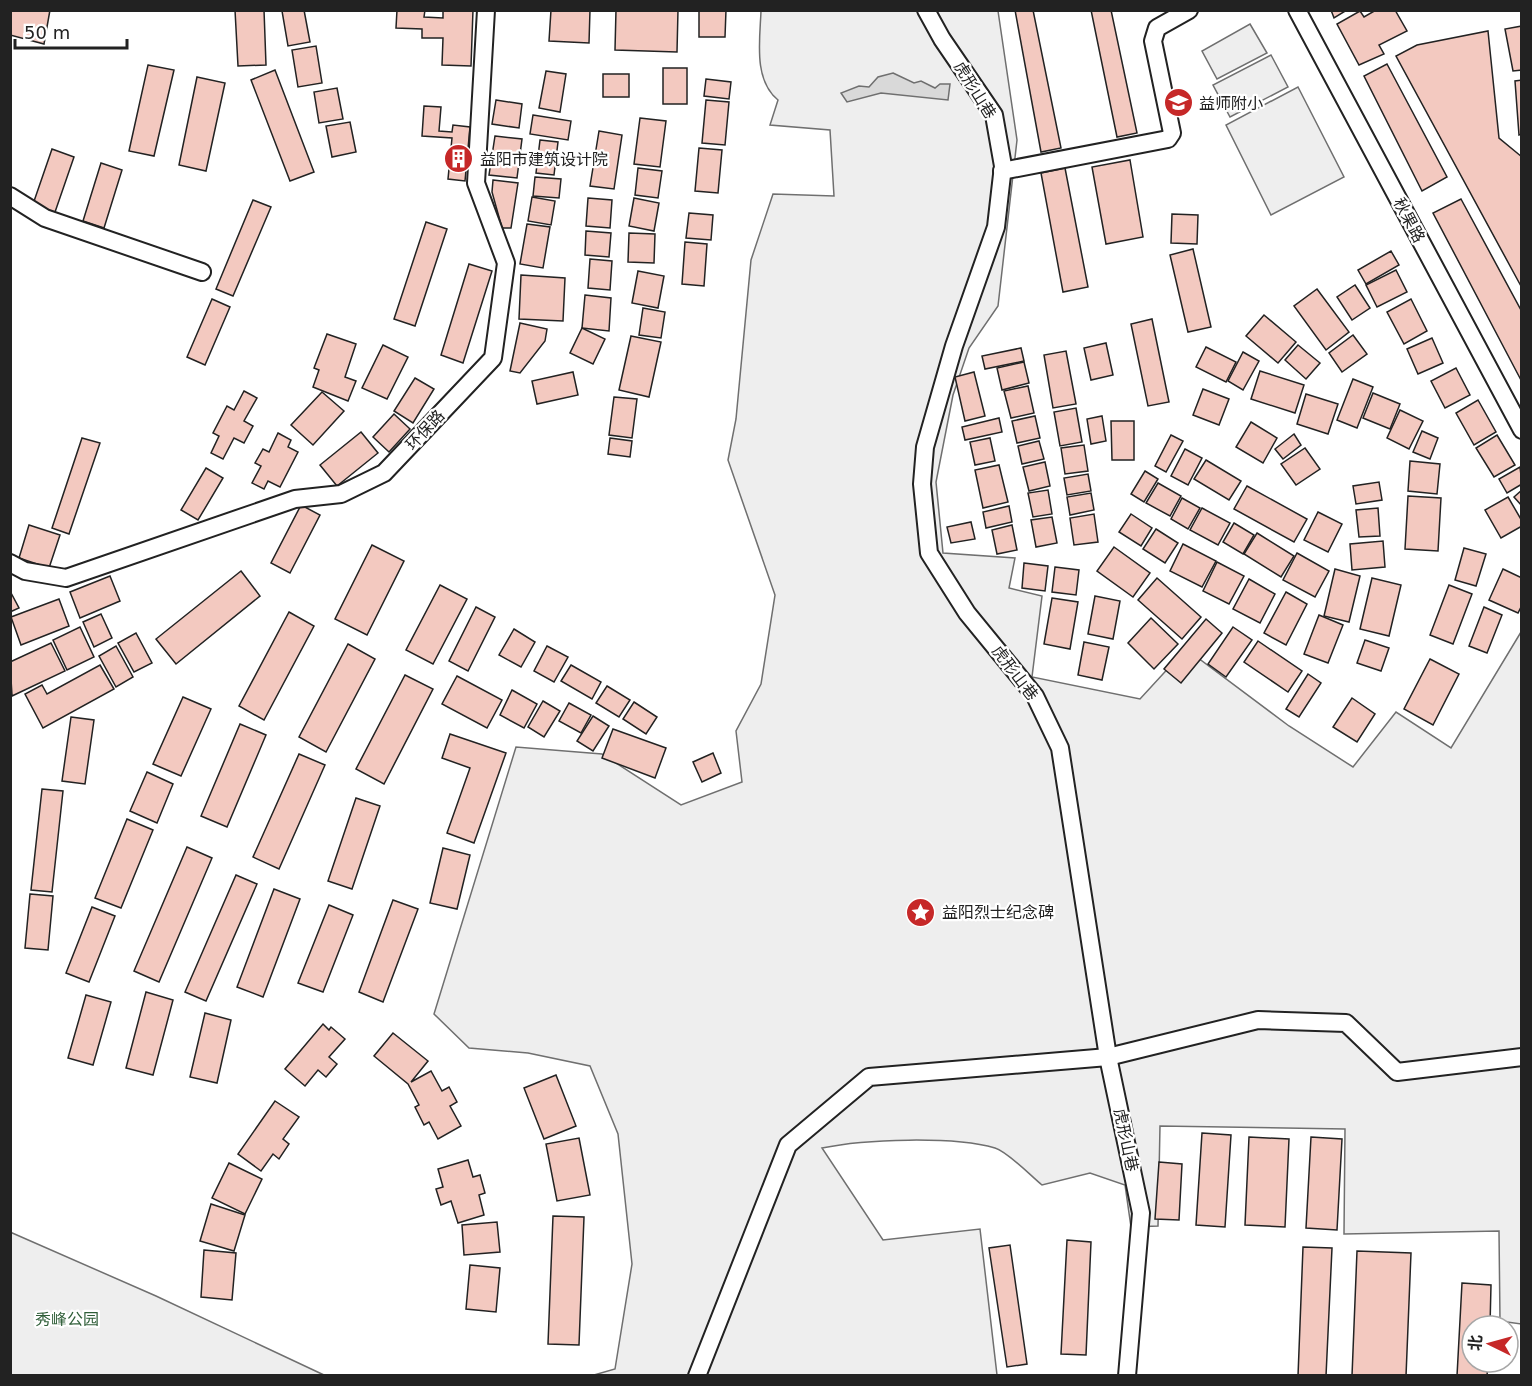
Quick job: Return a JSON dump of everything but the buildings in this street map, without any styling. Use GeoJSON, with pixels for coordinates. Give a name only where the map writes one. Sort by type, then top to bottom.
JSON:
{"type":"FeatureCollection","features":[{"type":"Feature","properties":{"kind":"street","name":"环保路"},"geometry":{"type":"LineString","coordinates":[[10,563],[25,571],[66,578],[294,499],[341,494],[384,473],[493,358],[506,263],[476,183],[486,10]]}},
{"type":"Feature","properties":{"kind":"street","name":"虎形山巷"},"geometry":{"type":"LineString","coordinates":[[927,10],[942,39],[994,115],[1002,171],[996,227],[954,346],[925,447],[922,484],[929,553],[967,613],[1035,696],[1060,748],[1108,1057],[1141,1213],[1127,1376]]}},
{"type":"Feature","properties":{"kind":"street"},"geometry":{"type":"LineString","coordinates":[[1002,171],[1168,139],[1172,133],[1153,41],[1157,28],[1189,10]]}},
{"type":"Feature","properties":{"kind":"street","name":"秋果路"},"geometry":{"type":"LineString","coordinates":[[1297,10],[1521,430]]}},
{"type":"Feature","properties":{"kind":"street"},"geometry":{"type":"LineString","coordinates":[[10,196],[45,218],[202,272]]}},
{"type":"Feature","properties":{"kind":"street"},"geometry":{"type":"LineString","coordinates":[[698,1376],[788,1145],[869,1077],[1108,1057],[1258,1020],[1346,1023],[1397,1072],[1521,1057]]}},
{"type":"Feature","properties":{"kind":"green space"},"geometry":{"type":"Polygon","coordinates":[[[761,11],[998,11],[1017,140],[998,306],[969,348],[953,395],[936,482],[943,553],[1015,558],[1009,588],[1042,596],[1032,677],[1140,699],[1186,649],[1289,726],[1353,767],[1396,712],[1451,748],[1521,632],[1521,1324],[1520,1314],[1500,1314],[1499,1231],[1344,1234],[1345,1129],[1160,1126],[1158,1226],[1131,1227],[1125,1185],[1090,1173],[1042,1185],[1013,1159],[995,1148],[933,1140],[884,1141],[822,1148],[883,1240],[980,1229],[997,1375],[594,1375],[615,1369],[632,1264],[618,1134],[590,1066],[528,1053],[469,1048],[434,1014],[516,747],[602,754],[681,805],[742,782],[736,731],[761,684],[775,595],[728,460],[736,419],[751,260],[773,194],[834,196],[830,130],[770,125],[778,100],[770,92],[765,82],[761,70],[759,46],[761,11]]]}},
{"type":"Feature","properties":{"kind":"green space"},"geometry":{"type":"Polygon","coordinates":[[[1250,24],[1267,53],[1217,79],[1202,51],[1250,24]]]}},
{"type":"Feature","properties":{"kind":"green space"},"geometry":{"type":"Polygon","coordinates":[[[1271,55],[1288,87],[1230,117],[1213,85],[1271,55]]]}},
{"type":"Feature","properties":{"kind":"green space"},"geometry":{"type":"Polygon","coordinates":[[[1298,87],[1344,177],[1271,215],[1226,125],[1298,87]]]}},
{"type":"Feature","properties":{"kind":"green space","name":"秀峰公园"},"geometry":{"type":"Polygon","coordinates":[[[10,1232],[156,1296],[324,1375],[11,1375],[10,1232]]]}},
{"type":"Feature","properties":{"kind":"shaded area"},"geometry":{"type":"Polygon","coordinates":[[[893,73],[914,83],[921,81],[935,88],[940,84],[950,84],[948,100],[881,93],[847,102],[841,93],[859,86],[869,87],[878,77],[893,73]]]}},
{"type":"Feature","properties":{"kind":"place","name":"益师附小"},"geometry":{"type":"Point","coordinates":[1178,103]}},
{"type":"Feature","properties":{"kind":"place","name":"益阳市建筑设计院"},"geometry":{"type":"Point","coordinates":[459,159]}},
{"type":"Feature","properties":{"kind":"place","name":"益阳烈士纪念碑"},"geometry":{"type":"Point","coordinates":[921,912]}}]}
